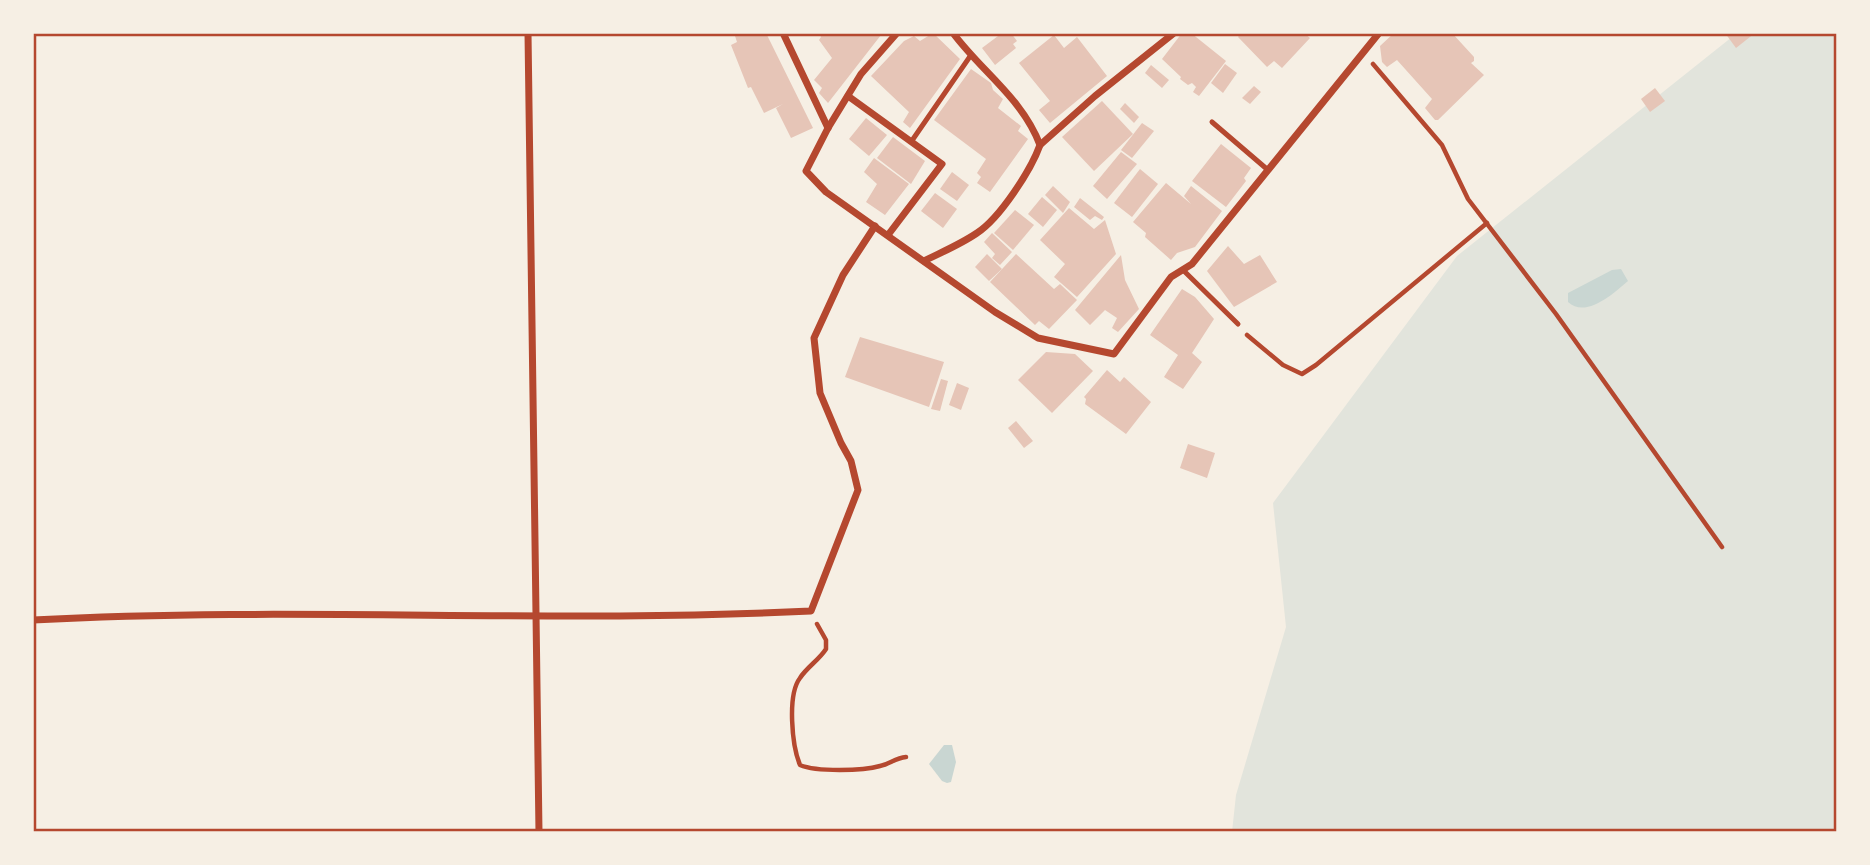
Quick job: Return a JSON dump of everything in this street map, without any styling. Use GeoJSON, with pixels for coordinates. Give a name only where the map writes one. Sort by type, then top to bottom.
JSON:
{"type":"FeatureCollection","features":[{"type":"Feature","properties":{"kind":"street"},"geometry":{"type":"LineString","coordinates":[[528,33],[539,832]]}},
{"type":"Feature","properties":{"kind":"street"},"geometry":{"type":"LineString","coordinates":[[783,33],[828,128]]}},
{"type":"Feature","properties":{"kind":"street"},"geometry":{"type":"LineString","coordinates":[[897,33],[861,74],[806,171],[826,192],[995,312],[1038,338],[1114,354],[1171,277],[1192,264],[1376,34]]}},
{"type":"Feature","properties":{"kind":"street"},"geometry":{"type":"LineString","coordinates":[[953,33],[1015,100],[1035,131],[1040,145]]}},
{"type":"Feature","properties":{"kind":"street"},"geometry":{"type":"LineString","coordinates":[[925,261],[978,233],[1022,180],[1034,162],[1040,145],[1095,96],[1174,33]]}},
{"type":"Feature","properties":{"kind":"street"},"geometry":{"type":"LineString","coordinates":[[848,96],[942,164],[888,235]]}},
{"type":"Feature","properties":{"kind":"street"},"geometry":{"type":"LineString","coordinates":[[33,620],[117,615],[535,617],[733,615],[811,611],[858,490],[851,461],[820,393],[814,338],[843,275],[875,226]]}},
{"type":"Feature","properties":{"kind":"lane"},"geometry":{"type":"LineString","coordinates":[[911,142],[971,55]]}},
{"type":"Feature","properties":{"kind":"lane"},"geometry":{"type":"LineString","coordinates":[[1213,122],[1268,170]]}},
{"type":"Feature","properties":{"kind":"lane"},"geometry":{"type":"LineString","coordinates":[[1183,270],[1238,324]]}},
{"type":"Feature","properties":{"kind":"path"},"geometry":{"type":"LineString","coordinates":[[1363,52],[1441,145],[1468,199],[1556,314],[1722,547]]}},
{"type":"Feature","properties":{"kind":"path"},"geometry":{"type":"LineString","coordinates":[[1238,324],[1283,365],[1302,374],[1487,223]]}},
{"type":"Feature","properties":{"kind":"path"},"geometry":{"type":"LineString","coordinates":[[811,611],[826,640],[826,649],[796,684],[793,710],[795,751],[800,765],[816,768],[877,767],[896,758],[906,757]]}},
{"type":"Feature","properties":{"kind":"shaded area"},"geometry":{"type":"Polygon","coordinates":[[[1737,33],[1837,33],[1837,832],[1232,832],[1236,795],[1286,627],[1273,503],[1457,256],[1737,33]]]}},
{"type":"Feature","properties":{"kind":"shaded area"},"geometry":{"type":"Polygon","coordinates":[[[1621,269],[1628,281],[1600,302],[1583,308],[1568,302],[1568,293],[1612,270],[1621,269]]]}},
{"type":"Feature","properties":{"kind":"shaded area"},"geometry":{"type":"Polygon","coordinates":[[[944,745],[952,745],[956,762],[951,782],[947,783],[942,781],[929,764],[944,745]]]}},
{"type":"Feature","properties":{"kind":"building"},"geometry":{"type":"Polygon","coordinates":[[[734,33],[766,33],[813,128],[791,138],[776,108],[783,104],[764,113],[751,87],[748,88],[731,45],[737,42],[734,33]]]}},
{"type":"Feature","properties":{"kind":"building"},"geometry":{"type":"Polygon","coordinates":[[[819,33],[881,35],[828,103],[819,93],[822,88],[814,80],[832,58],[819,40],[819,33]]]}},
{"type":"Feature","properties":{"kind":"building"},"geometry":{"type":"Polygon","coordinates":[[[933,33],[960,59],[910,128],[903,122],[909,112],[871,76],[904,41],[914,36],[920,41],[933,33]]]}},
{"type":"Feature","properties":{"kind":"building"},"geometry":{"type":"Polygon","coordinates":[[[1002,33],[1011,33],[1017,41],[1013,44],[1016,48],[995,65],[982,48],[1002,33]]]}},
{"type":"Feature","properties":{"kind":"building"},"geometry":{"type":"Polygon","coordinates":[[[1182,33],[1191,33],[1226,61],[1199,96],[1193,92],[1196,87],[1192,83],[1188,85],[1180,79],[1162,59],[1182,33]]]}},
{"type":"Feature","properties":{"kind":"building"},"geometry":{"type":"Polygon","coordinates":[[[1241,33],[1304,33],[1310,38],[1282,68],[1274,61],[1267,67],[1238,37],[1241,33]]]}},
{"type":"Feature","properties":{"kind":"building"},"geometry":{"type":"Polygon","coordinates":[[[1394,33],[1452,33],[1474,57],[1471,63],[1484,75],[1435,120],[1425,108],[1432,99],[1397,60],[1387,67],[1382,62],[1380,46],[1394,33]]]}},
{"type":"Feature","properties":{"kind":"building"},"geometry":{"type":"Polygon","coordinates":[[[1725,33],[1755,33],[1736,48],[1725,33]]]}},
{"type":"Feature","properties":{"kind":"building"},"geometry":{"type":"Polygon","coordinates":[[[1054,35],[1064,48],[1077,37],[1107,76],[1050,123],[1039,110],[1050,101],[1019,63],[1054,35]]]}},
{"type":"Feature","properties":{"kind":"building"},"geometry":{"type":"Polygon","coordinates":[[[1225,64],[1237,73],[1223,93],[1211,83],[1225,64]]]}},
{"type":"Feature","properties":{"kind":"building"},"geometry":{"type":"Polygon","coordinates":[[[1151,65],[1169,80],[1162,88],[1145,73],[1151,65]]]}},
{"type":"Feature","properties":{"kind":"building"},"geometry":{"type":"Polygon","coordinates":[[[971,69],[991,83],[993,90],[1003,99],[998,108],[1021,126],[1018,131],[1028,139],[990,192],[977,183],[981,177],[977,173],[986,159],[934,120],[971,69]]]}},
{"type":"Feature","properties":{"kind":"building"},"geometry":{"type":"Polygon","coordinates":[[[1254,86],[1261,92],[1250,104],[1242,98],[1254,86]]]}},
{"type":"Feature","properties":{"kind":"building"},"geometry":{"type":"Polygon","coordinates":[[[1655,88],[1665,101],[1650,112],[1641,99],[1655,88]]]}},
{"type":"Feature","properties":{"kind":"building"},"geometry":{"type":"Polygon","coordinates":[[[1102,101],[1133,134],[1094,171],[1062,137],[1102,101]]]}},
{"type":"Feature","properties":{"kind":"building"},"geometry":{"type":"Polygon","coordinates":[[[1125,103],[1139,117],[1134,123],[1120,109],[1125,103]]]}},
{"type":"Feature","properties":{"kind":"building"},"geometry":{"type":"Polygon","coordinates":[[[866,118],[887,135],[869,156],[849,139],[866,118]]]}},
{"type":"Feature","properties":{"kind":"building"},"geometry":{"type":"Polygon","coordinates":[[[1142,123],[1154,131],[1132,158],[1121,150],[1142,123]]]}},
{"type":"Feature","properties":{"kind":"building"},"geometry":{"type":"Polygon","coordinates":[[[893,137],[925,161],[911,184],[877,158],[893,137]]]}},
{"type":"Feature","properties":{"kind":"building"},"geometry":{"type":"Polygon","coordinates":[[[1221,144],[1251,168],[1244,178],[1246,181],[1226,207],[1192,181],[1221,144]]]}},
{"type":"Feature","properties":{"kind":"building"},"geometry":{"type":"Polygon","coordinates":[[[1121,152],[1137,164],[1107,199],[1093,186],[1121,152]]]}},
{"type":"Feature","properties":{"kind":"building"},"geometry":{"type":"Polygon","coordinates":[[[874,158],[909,184],[885,215],[866,202],[877,184],[864,172],[874,158]]]}},
{"type":"Feature","properties":{"kind":"building"},"geometry":{"type":"Polygon","coordinates":[[[1140,169],[1158,184],[1132,217],[1114,203],[1140,169]]]}},
{"type":"Feature","properties":{"kind":"building"},"geometry":{"type":"Polygon","coordinates":[[[952,172],[969,185],[957,201],[940,189],[952,172]]]}},
{"type":"Feature","properties":{"kind":"building"},"geometry":{"type":"Polygon","coordinates":[[[1166,183],[1191,204],[1184,196],[1191,186],[1222,211],[1195,247],[1177,253],[1171,260],[1145,237],[1146,233],[1133,222],[1166,183]]]}},
{"type":"Feature","properties":{"kind":"building"},"geometry":{"type":"Polygon","coordinates":[[[1053,186],[1070,202],[1063,213],[1045,195],[1053,186]]]}},
{"type":"Feature","properties":{"kind":"building"},"geometry":{"type":"Polygon","coordinates":[[[935,193],[957,209],[943,228],[921,211],[935,193]]]}},
{"type":"Feature","properties":{"kind":"building"},"geometry":{"type":"Polygon","coordinates":[[[1042,197],[1057,210],[1043,227],[1028,214],[1042,197]]]}},
{"type":"Feature","properties":{"kind":"building"},"geometry":{"type":"Polygon","coordinates":[[[1080,198],[1104,217],[1102,220],[1095,216],[1090,220],[1074,207],[1080,198]]]}},
{"type":"Feature","properties":{"kind":"building"},"geometry":{"type":"Polygon","coordinates":[[[1069,208],[1094,229],[1105,220],[1116,254],[1077,297],[1054,277],[1065,264],[1040,240],[1069,208]]]}},
{"type":"Feature","properties":{"kind":"building"},"geometry":{"type":"Polygon","coordinates":[[[1015,210],[1034,225],[1013,250],[994,233],[1015,210]]]}},
{"type":"Feature","properties":{"kind":"building"},"geometry":{"type":"Polygon","coordinates":[[[992,233],[1012,252],[1000,265],[992,258],[995,254],[984,242],[992,233]]]}},
{"type":"Feature","properties":{"kind":"building"},"geometry":{"type":"Polygon","coordinates":[[[1228,246],[1244,264],[1260,255],[1277,282],[1234,307],[1207,271],[1228,246]]]}},
{"type":"Feature","properties":{"kind":"building"},"geometry":{"type":"Polygon","coordinates":[[[987,254],[1002,269],[989,281],[975,267],[987,254]]]}},
{"type":"Feature","properties":{"kind":"building"},"geometry":{"type":"Polygon","coordinates":[[[1016,254],[1054,289],[1060,284],[1077,300],[1049,329],[1039,321],[1035,325],[990,282],[1016,254]]]}},
{"type":"Feature","properties":{"kind":"building"},"geometry":{"type":"Polygon","coordinates":[[[1121,255],[1125,280],[1139,309],[1118,332],[1112,328],[1117,318],[1105,310],[1090,325],[1075,310],[1121,255]]]}},
{"type":"Feature","properties":{"kind":"building"},"geometry":{"type":"Polygon","coordinates":[[[1182,289],[1195,297],[1214,319],[1192,353],[1202,362],[1183,389],[1164,377],[1178,355],[1150,335],[1182,289]]]}},
{"type":"Feature","properties":{"kind":"building"},"geometry":{"type":"Polygon","coordinates":[[[860,337],[944,362],[929,407],[845,377],[860,337]]]}},
{"type":"Feature","properties":{"kind":"building"},"geometry":{"type":"Polygon","coordinates":[[[1046,352],[1075,354],[1093,371],[1052,413],[1018,380],[1046,352]]]}},
{"type":"Feature","properties":{"kind":"building"},"geometry":{"type":"Polygon","coordinates":[[[1107,370],[1120,382],[1124,377],[1151,402],[1126,434],[1085,404],[1084,397],[1107,370]]]}},
{"type":"Feature","properties":{"kind":"building"},"geometry":{"type":"Polygon","coordinates":[[[941,379],[948,381],[940,411],[931,409],[941,379]]]}},
{"type":"Feature","properties":{"kind":"building"},"geometry":{"type":"Polygon","coordinates":[[[957,383],[969,388],[961,410],[949,405],[957,383]]]}},
{"type":"Feature","properties":{"kind":"building"},"geometry":{"type":"Polygon","coordinates":[[[1016,421],[1033,441],[1024,448],[1008,428],[1016,421]]]}},
{"type":"Feature","properties":{"kind":"building"},"geometry":{"type":"Polygon","coordinates":[[[1188,444],[1215,453],[1207,478],[1180,468],[1188,444]]]}}]}
